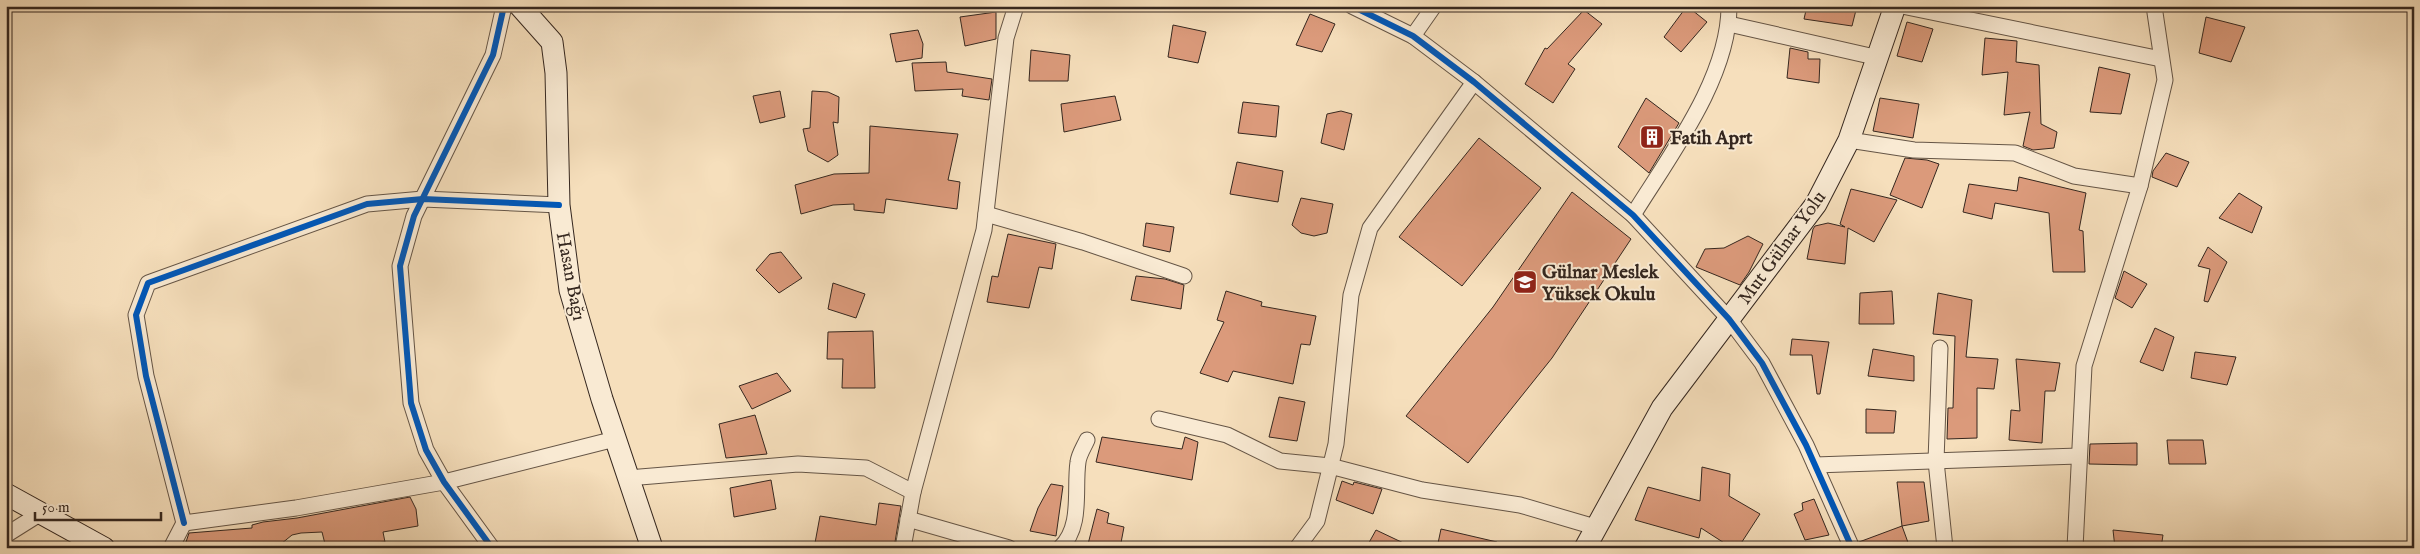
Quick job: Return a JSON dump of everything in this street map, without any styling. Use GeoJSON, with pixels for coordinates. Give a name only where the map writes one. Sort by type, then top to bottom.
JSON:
{"type":"FeatureCollection","features":[{"type":"Feature","properties":{"kind":"main road","name":"Hasan Bağı"},"geometry":{"type":"LineString","coordinates":[[520,6],[552,42],[556,73],[559,205],[570,290],[615,440],[652,548]]}},
{"type":"Feature","properties":{"kind":"main road","name":"Mut Gülnar Yolu"},"geometry":{"type":"LineString","coordinates":[[1585,548],[1662,408],[1816,204],[1849,140],[1879,58],[1895,6]]}},
{"type":"Feature","properties":{"kind":"main road"},"geometry":{"type":"LineString","coordinates":[[6,494],[104,548]]}},
{"type":"Feature","properties":{"kind":"street"},"geometry":{"type":"LineString","coordinates":[[492,548],[444,482],[426,450],[411,404],[400,266],[414,216],[492,55],[504,6]]}},
{"type":"Feature","properties":{"kind":"street"},"geometry":{"type":"LineString","coordinates":[[1352,6],[1413,36],[1474,82],[1633,215],[1729,319],[1762,363],[1815,465],[1852,548]]}},
{"type":"Feature","properties":{"kind":"street"},"geometry":{"type":"LineString","coordinates":[[1413,36],[1434,6]]}},
{"type":"Feature","properties":{"kind":"street"},"geometry":{"type":"LineString","coordinates":[[1633,215],[1709,89],[1729,24],[1729,6]]}},
{"type":"Feature","properties":{"kind":"street"},"geometry":{"type":"LineString","coordinates":[[1902,6],[2162,59]]}},
{"type":"Feature","properties":{"kind":"street"},"geometry":{"type":"LineString","coordinates":[[2075,548],[2084,366],[2140,186],[2164,80],[2154,6]]}},
{"type":"Feature","properties":{"kind":"street"},"geometry":{"type":"LineString","coordinates":[[903,548],[913,492],[984,230],[1006,38],[1013,8]]}},
{"type":"Feature","properties":{"kind":"street"},"geometry":{"type":"LineString","coordinates":[[1729,24],[1879,58]]}},
{"type":"Feature","properties":{"kind":"street"},"geometry":{"type":"LineString","coordinates":[[1297,548],[1317,521],[1336,444],[1351,295],[1370,228],[1474,82]]}},
{"type":"Feature","properties":{"kind":"street"},"geometry":{"type":"LineString","coordinates":[[1849,140],[1914,150],[2015,153],[2074,176],[2140,186]]}},
{"type":"Feature","properties":{"kind":"street"},"geometry":{"type":"LineString","coordinates":[[171,548],[184,523],[146,376],[136,315],[148,283],[367,204],[423,199],[559,205]]}},
{"type":"Feature","properties":{"kind":"street"},"geometry":{"type":"LineString","coordinates":[[986,214],[1083,242],[1184,276]]}},
{"type":"Feature","properties":{"kind":"street"},"geometry":{"type":"LineString","coordinates":[[1940,348],[1936,461],[1945,548]]}},
{"type":"Feature","properties":{"kind":"street"},"geometry":{"type":"LineString","coordinates":[[1159,419],[1226,434],[1280,461],[1330,466],[1422,490],[1520,505],[1595,528]]}},
{"type":"Feature","properties":{"kind":"street"},"geometry":{"type":"LineString","coordinates":[[184,523],[296,508],[444,482],[615,440]]}},
{"type":"Feature","properties":{"kind":"street"},"geometry":{"type":"LineString","coordinates":[[1060,548],[1066,543],[1076,515],[1078,460],[1087,440]]}},
{"type":"Feature","properties":{"kind":"street"},"geometry":{"type":"LineString","coordinates":[[1815,465],[2079,456]]}},
{"type":"Feature","properties":{"kind":"street"},"geometry":{"type":"LineString","coordinates":[[628,478],[798,464],[866,468],[913,492]]}},
{"type":"Feature","properties":{"kind":"street"},"geometry":{"type":"LineString","coordinates":[[6,535],[41,513]]}},
{"type":"Feature","properties":{"kind":"street"},"geometry":{"type":"LineString","coordinates":[[908,519],[1009,548]]}},
{"type":"Feature","properties":{"kind":"building"},"geometry":{"type":"Polygon","coordinates":[[[1687,6],[1707,22],[1681,52],[1664,37],[1687,6]]]}},
{"type":"Feature","properties":{"kind":"building"},"geometry":{"type":"Polygon","coordinates":[[[1807,6],[1857,6],[1852,26],[1804,19],[1807,6]]]}},
{"type":"Feature","properties":{"kind":"building"},"geometry":{"type":"Polygon","coordinates":[[[1584,10],[1602,24],[1568,64],[1575,69],[1553,103],[1525,84],[1545,48],[1547,49],[1584,10]]]}},
{"type":"Feature","properties":{"kind":"building"},"geometry":{"type":"Polygon","coordinates":[[[996,12],[996,39],[965,46],[960,17],[996,12]]]}},
{"type":"Feature","properties":{"kind":"building"},"geometry":{"type":"Polygon","coordinates":[[[1310,14],[1335,24],[1322,52],[1296,45],[1310,14]]]}},
{"type":"Feature","properties":{"kind":"building"},"geometry":{"type":"Polygon","coordinates":[[[2206,17],[2245,27],[2231,62],[2199,53],[2206,17]]]}},
{"type":"Feature","properties":{"kind":"building"},"geometry":{"type":"Polygon","coordinates":[[[1907,22],[1933,29],[1922,62],[1897,56],[1907,22]]]}},
{"type":"Feature","properties":{"kind":"building"},"geometry":{"type":"Polygon","coordinates":[[[1173,25],[1206,32],[1198,63],[1168,57],[1173,25]]]}},
{"type":"Feature","properties":{"kind":"building"},"geometry":{"type":"Polygon","coordinates":[[[918,30],[923,44],[922,58],[896,62],[890,34],[918,30]]]}},
{"type":"Feature","properties":{"kind":"building"},"geometry":{"type":"Polygon","coordinates":[[[1985,38],[2017,41],[2016,62],[2039,65],[2041,124],[2057,132],[2054,148],[2033,150],[2023,146],[2030,112],[2004,115],[2008,72],[1982,75],[1985,38]]]}},
{"type":"Feature","properties":{"kind":"building"},"geometry":{"type":"Polygon","coordinates":[[[1790,48],[1808,52],[1808,59],[1820,59],[1819,83],[1787,78],[1790,48]]]}},
{"type":"Feature","properties":{"kind":"building"},"geometry":{"type":"Polygon","coordinates":[[[1031,50],[1070,55],[1068,81],[1029,81],[1031,50]]]}},
{"type":"Feature","properties":{"kind":"building"},"geometry":{"type":"Polygon","coordinates":[[[946,62],[947,72],[992,79],[989,100],[962,96],[963,89],[915,91],[912,63],[946,62]]]}},
{"type":"Feature","properties":{"kind":"building"},"geometry":{"type":"Polygon","coordinates":[[[2099,67],[2130,74],[2121,114],[2090,112],[2099,67]]]}},
{"type":"Feature","properties":{"kind":"building"},"geometry":{"type":"Polygon","coordinates":[[[780,91],[785,117],[760,123],[753,96],[780,91]]]}},
{"type":"Feature","properties":{"kind":"building"},"geometry":{"type":"Polygon","coordinates":[[[812,91],[828,92],[839,97],[838,123],[833,122],[838,155],[828,162],[808,151],[803,129],[810,128],[812,91]]]}},
{"type":"Feature","properties":{"kind":"building"},"geometry":{"type":"Polygon","coordinates":[[[1115,96],[1121,120],[1064,132],[1061,104],[1115,96]]]}},
{"type":"Feature","properties":{"kind":"building","name":"Fatih Aprt"},"geometry":{"type":"Polygon","coordinates":[[[1646,98],[1679,123],[1649,173],[1618,147],[1646,98]]]}},
{"type":"Feature","properties":{"kind":"building"},"geometry":{"type":"Polygon","coordinates":[[[1880,98],[1919,104],[1913,138],[1873,131],[1880,98]]]}},
{"type":"Feature","properties":{"kind":"building"},"geometry":{"type":"Polygon","coordinates":[[[1243,102],[1279,106],[1276,137],[1238,133],[1243,102]]]}},
{"type":"Feature","properties":{"kind":"building"},"geometry":{"type":"Polygon","coordinates":[[[1341,111],[1352,114],[1344,150],[1321,143],[1327,114],[1341,111]]]}},
{"type":"Feature","properties":{"kind":"building"},"geometry":{"type":"Polygon","coordinates":[[[870,126],[958,134],[948,180],[960,182],[957,209],[886,199],[884,213],[854,210],[854,204],[833,205],[801,214],[795,185],[834,174],[869,173],[870,126]]]}},
{"type":"Feature","properties":{"kind":"building"},"geometry":{"type":"Polygon","coordinates":[[[1479,138],[1541,188],[1462,286],[1399,237],[1479,138]]]}},
{"type":"Feature","properties":{"kind":"building"},"geometry":{"type":"Polygon","coordinates":[[[2166,153],[2189,162],[2177,187],[2152,177],[2153,171],[2166,153]]]}},
{"type":"Feature","properties":{"kind":"building"},"geometry":{"type":"Polygon","coordinates":[[[1905,158],[1927,160],[1939,164],[1922,208],[1890,195],[1905,158]]]}},
{"type":"Feature","properties":{"kind":"building"},"geometry":{"type":"Polygon","coordinates":[[[1237,162],[1283,171],[1278,202],[1230,194],[1237,162]]]}},
{"type":"Feature","properties":{"kind":"building"},"geometry":{"type":"Polygon","coordinates":[[[2019,177],[2086,193],[2079,230],[2083,231],[2085,272],[2053,272],[2049,213],[1995,203],[1992,219],[1963,212],[1969,184],[2017,191],[2019,177]]]}},
{"type":"Feature","properties":{"kind":"building"},"geometry":{"type":"Polygon","coordinates":[[[1851,189],[1897,200],[1874,242],[1848,228],[1845,264],[1807,259],[1815,226],[1828,223],[1845,227],[1840,224],[1851,189]]]}},
{"type":"Feature","properties":{"kind":"building"},"geometry":{"type":"Polygon","coordinates":[[[1572,192],[1631,239],[1552,358],[1468,463],[1406,416],[1493,307],[1572,192]]]}},
{"type":"Feature","properties":{"kind":"building"},"geometry":{"type":"Polygon","coordinates":[[[2239,193],[2262,207],[2252,233],[2219,218],[2239,193]]]}},
{"type":"Feature","properties":{"kind":"building"},"geometry":{"type":"Polygon","coordinates":[[[1301,198],[1333,204],[1327,233],[1314,236],[1301,233],[1292,225],[1301,198]]]}},
{"type":"Feature","properties":{"kind":"building"},"geometry":{"type":"Polygon","coordinates":[[[1146,223],[1174,227],[1170,252],[1143,246],[1146,223]]]}},
{"type":"Feature","properties":{"kind":"building"},"geometry":{"type":"Polygon","coordinates":[[[1008,234],[1056,244],[1052,269],[1039,267],[1029,308],[987,302],[992,276],[998,277],[1008,234]]]}},
{"type":"Feature","properties":{"kind":"building"},"geometry":{"type":"Polygon","coordinates":[[[1748,236],[1763,244],[1740,285],[1696,267],[1705,249],[1724,248],[1748,236]]]}},
{"type":"Feature","properties":{"kind":"building"},"geometry":{"type":"Polygon","coordinates":[[[2208,247],[2227,262],[2208,302],[2204,301],[2210,269],[2198,266],[2208,247]]]}},
{"type":"Feature","properties":{"kind":"building"},"geometry":{"type":"Polygon","coordinates":[[[781,252],[802,278],[779,293],[756,270],[770,254],[781,252]]]}},
{"type":"Feature","properties":{"kind":"building"},"geometry":{"type":"Polygon","coordinates":[[[2124,271],[2147,284],[2132,308],[2115,298],[2124,271]]]}},
{"type":"Feature","properties":{"kind":"building"},"geometry":{"type":"Polygon","coordinates":[[[1136,276],[1165,279],[1184,285],[1181,309],[1131,300],[1136,276]]]}},
{"type":"Feature","properties":{"kind":"building"},"geometry":{"type":"Polygon","coordinates":[[[833,283],[865,294],[856,318],[828,309],[833,283]]]}},
{"type":"Feature","properties":{"kind":"building"},"geometry":{"type":"Polygon","coordinates":[[[1226,291],[1262,302],[1261,306],[1316,316],[1310,345],[1301,344],[1293,384],[1233,371],[1228,382],[1200,373],[1224,322],[1217,320],[1226,291]]]}},
{"type":"Feature","properties":{"kind":"building"},"geometry":{"type":"Polygon","coordinates":[[[1892,291],[1894,324],[1859,324],[1860,293],[1892,291]]]}},
{"type":"Feature","properties":{"kind":"building"},"geometry":{"type":"Polygon","coordinates":[[[1938,293],[1972,300],[1966,357],[1998,359],[1994,389],[1977,388],[1977,438],[1947,439],[1948,408],[1953,408],[1955,336],[1933,334],[1938,293]]]}},
{"type":"Feature","properties":{"kind":"building"},"geometry":{"type":"Polygon","coordinates":[[[2155,328],[2174,337],[2163,371],[2140,362],[2155,328]]]}},
{"type":"Feature","properties":{"kind":"building"},"geometry":{"type":"Polygon","coordinates":[[[873,331],[875,388],[842,388],[843,359],[827,359],[828,332],[873,331]]]}},
{"type":"Feature","properties":{"kind":"building"},"geometry":{"type":"Polygon","coordinates":[[[1792,339],[1829,342],[1820,394],[1817,394],[1812,355],[1790,355],[1792,339]]]}},
{"type":"Feature","properties":{"kind":"building"},"geometry":{"type":"Polygon","coordinates":[[[1873,349],[1914,356],[1914,381],[1868,376],[1873,349]]]}},
{"type":"Feature","properties":{"kind":"building"},"geometry":{"type":"Polygon","coordinates":[[[2195,352],[2236,357],[2227,385],[2191,378],[2195,352]]]}},
{"type":"Feature","properties":{"kind":"building"},"geometry":{"type":"Polygon","coordinates":[[[2016,359],[2060,363],[2055,391],[2045,391],[2042,443],[2009,440],[2011,410],[2020,411],[2016,359]]]}},
{"type":"Feature","properties":{"kind":"building"},"geometry":{"type":"Polygon","coordinates":[[[777,373],[791,391],[752,409],[739,386],[777,373]]]}},
{"type":"Feature","properties":{"kind":"building"},"geometry":{"type":"Polygon","coordinates":[[[1279,397],[1305,402],[1297,441],[1269,437],[1279,397]]]}},
{"type":"Feature","properties":{"kind":"building"},"geometry":{"type":"Polygon","coordinates":[[[1866,409],[1896,411],[1894,433],[1866,433],[1866,409]]]}},
{"type":"Feature","properties":{"kind":"building"},"geometry":{"type":"Polygon","coordinates":[[[755,415],[767,454],[726,458],[719,424],[755,415]]]}},
{"type":"Feature","properties":{"kind":"building"},"geometry":{"type":"Polygon","coordinates":[[[1102,437],[1182,449],[1185,437],[1198,442],[1192,480],[1096,462],[1102,437]]]}},
{"type":"Feature","properties":{"kind":"building"},"geometry":{"type":"Polygon","coordinates":[[[2167,440],[2203,440],[2206,464],[2169,464],[2167,440]]]}},
{"type":"Feature","properties":{"kind":"building"},"geometry":{"type":"Polygon","coordinates":[[[2137,443],[2137,465],[2089,464],[2090,444],[2137,443]]]}},
{"type":"Feature","properties":{"kind":"building"},"geometry":{"type":"Polygon","coordinates":[[[1702,467],[1730,474],[1729,496],[1760,514],[1738,548],[1732,548],[1701,528],[1699,538],[1635,520],[1648,487],[1700,501],[1702,467]]]}},
{"type":"Feature","properties":{"kind":"building"},"geometry":{"type":"Polygon","coordinates":[[[771,480],[776,509],[734,517],[730,488],[771,480]]]}},
{"type":"Feature","properties":{"kind":"building"},"geometry":{"type":"Polygon","coordinates":[[[1342,481],[1353,485],[1354,482],[1382,489],[1373,514],[1336,500],[1342,481]]]}},
{"type":"Feature","properties":{"kind":"building"},"geometry":{"type":"Polygon","coordinates":[[[1897,482],[1924,482],[1929,521],[1902,526],[1897,482]]]}},
{"type":"Feature","properties":{"kind":"building"},"geometry":{"type":"Polygon","coordinates":[[[1051,484],[1063,486],[1056,536],[1030,531],[1038,508],[1051,484]]]}},
{"type":"Feature","properties":{"kind":"building"},"geometry":{"type":"Polygon","coordinates":[[[410,497],[416,509],[418,526],[383,532],[385,542],[326,548],[322,532],[292,535],[276,548],[184,548],[189,533],[252,528],[252,525],[263,522],[297,518],[410,497]]]}},
{"type":"Feature","properties":{"kind":"building"},"geometry":{"type":"Polygon","coordinates":[[[1814,499],[1829,535],[1805,540],[1794,514],[1803,510],[1802,503],[1814,499]]]}},
{"type":"Feature","properties":{"kind":"building"},"geometry":{"type":"Polygon","coordinates":[[[879,503],[901,506],[894,548],[848,548],[815,543],[820,516],[876,525],[879,503]]]}},
{"type":"Feature","properties":{"kind":"building"},"geometry":{"type":"Polygon","coordinates":[[[1097,509],[1109,513],[1107,523],[1124,527],[1120,548],[1087,548],[1097,509]]]}},
{"type":"Feature","properties":{"kind":"building"},"geometry":{"type":"Polygon","coordinates":[[[1902,526],[1910,548],[1861,548],[1859,542],[1902,526]]]}},
{"type":"Feature","properties":{"kind":"building"},"geometry":{"type":"Polygon","coordinates":[[[1441,529],[1497,542],[1497,548],[1437,548],[1441,529]]]}},
{"type":"Feature","properties":{"kind":"building"},"geometry":{"type":"Polygon","coordinates":[[[1376,530],[1414,548],[1366,548],[1376,530]]]}},
{"type":"Feature","properties":{"kind":"building"},"geometry":{"type":"Polygon","coordinates":[[[2113,530],[2163,535],[2161,548],[2115,548],[2113,530]]]}},
{"type":"Feature","properties":{"kind":"cycle path"},"geometry":{"type":"LineString","coordinates":[[492,548],[444,482],[426,450],[411,403],[400,266],[414,216],[493,55],[504,6]]}},
{"type":"Feature","properties":{"kind":"cycle path"},"geometry":{"type":"LineString","coordinates":[[1352,6],[1413,36],[1474,82],[1633,215],[1729,319],[1762,363],[1806,445],[1852,548]]}},
{"type":"Feature","properties":{"kind":"cycle path"},"geometry":{"type":"LineString","coordinates":[[184,523],[146,376],[136,315],[148,283],[367,204],[423,199],[559,205]]}},
{"type":"Feature","properties":{"kind":"place","name":"Fatih Aprt"},"geometry":{"type":"Point","coordinates":[1652,137]}},
{"type":"Feature","properties":{"kind":"place","name":"Gülnar Meslek Yüksek Okulu"},"geometry":{"type":"Point","coordinates":[1525,282]}}]}
